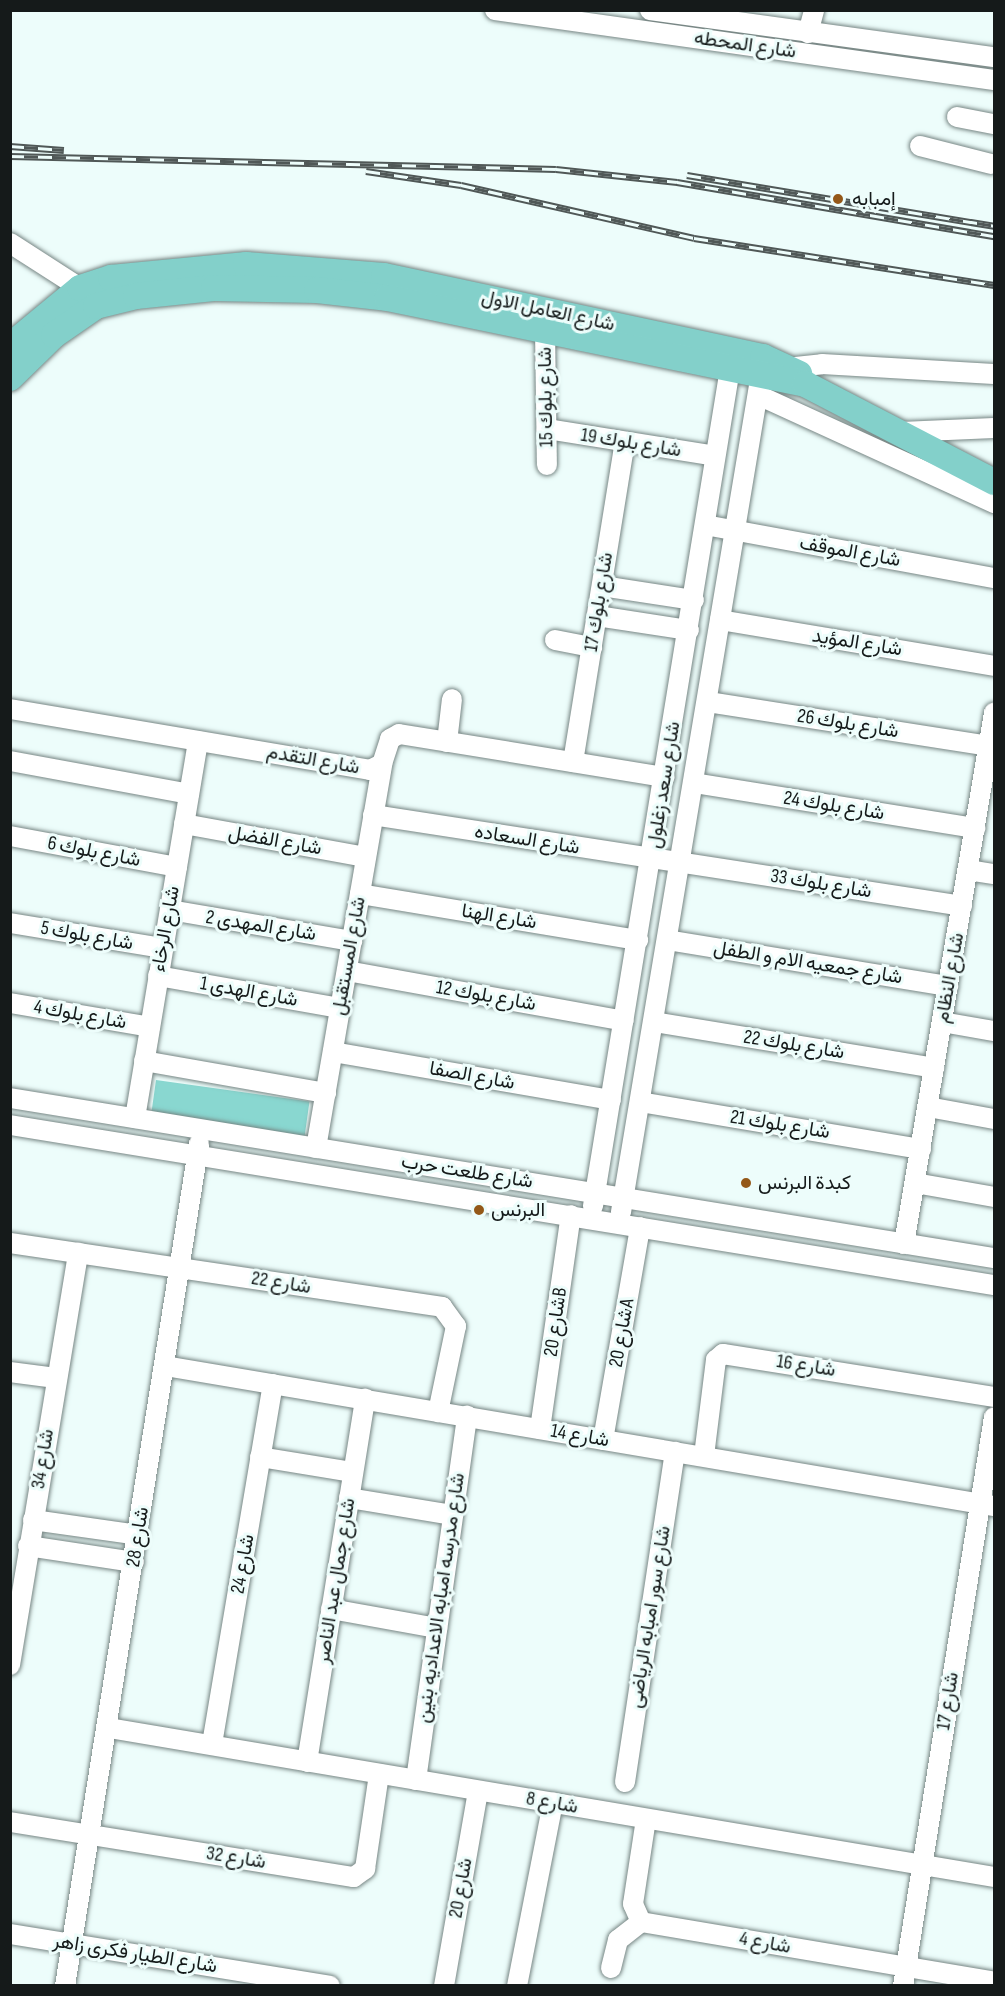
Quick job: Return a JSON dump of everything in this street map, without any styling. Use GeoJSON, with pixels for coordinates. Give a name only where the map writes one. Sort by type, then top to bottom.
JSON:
{"type":"FeatureCollection","features":[{"type":"Feature","properties":{"kind":"main road","name":"شارع العامل الاول"},"geometry":{"type":"LineString","coordinates":[[88,297],[111,278],[216,266],[317,268],[384,276],[731,359],[760,376],[819,389],[912,431],[994,462]]}},
{"type":"Feature","properties":{"kind":"main road","name":"شارع العامل الاول"},"geometry":{"type":"LineString","coordinates":[[88,297],[214,288],[317,290],[731,359]]}},
{"type":"Feature","properties":{"kind":"main road"},"geometry":{"type":"LineString","coordinates":[[10,346],[88,297]]}},
{"type":"Feature","properties":{"kind":"main road"},"geometry":{"type":"LineString","coordinates":[[10,378],[54,335],[88,297]]}},
{"type":"Feature","properties":{"kind":"main road","name":"شارع العامل الاول"},"geometry":{"type":"LineString","coordinates":[[760,376],[786,368],[912,431],[994,482]]}},
{"type":"Feature","properties":{"kind":"street","name":"شارع المحطه"},"geometry":{"type":"LineString","coordinates":[[495,10],[994,80]]}},
{"type":"Feature","properties":{"kind":"street","name":"شارع المحطه"},"geometry":{"type":"LineString","coordinates":[[650,10],[994,57]]}},
{"type":"Feature","properties":{"kind":"street"},"geometry":{"type":"LineString","coordinates":[[808,33],[814,10]]}},
{"type":"Feature","properties":{"kind":"street"},"geometry":{"type":"LineString","coordinates":[[895,67],[898,45]]}},
{"type":"Feature","properties":{"kind":"street"},"geometry":{"type":"LineString","coordinates":[[957,117],[994,124]]}},
{"type":"Feature","properties":{"kind":"street"},"geometry":{"type":"LineString","coordinates":[[920,146],[991,163]]}},
{"type":"Feature","properties":{"kind":"street"},"geometry":{"type":"LineString","coordinates":[[10,243],[88,297]]}},
{"type":"Feature","properties":{"kind":"street","name":"شارع بلوك 15"},"geometry":{"type":"LineString","coordinates":[[545,329],[547,465]]}},
{"type":"Feature","properties":{"kind":"street","name":"شارع سعد زغلول"},"geometry":{"type":"LineString","coordinates":[[591,1219],[652,860],[731,359]]}},
{"type":"Feature","properties":{"kind":"street"},"geometry":{"type":"LineString","coordinates":[[786,368],[822,364],[994,374]]}},
{"type":"Feature","properties":{"kind":"street"},"geometry":{"type":"LineString","coordinates":[[760,376],[994,503]]}},
{"type":"Feature","properties":{"kind":"street","name":"شارع سعد زغلول"},"geometry":{"type":"LineString","coordinates":[[620,1223],[708,702],[760,376]]}},
{"type":"Feature","properties":{"kind":"street"},"geometry":{"type":"LineString","coordinates":[[912,431],[994,428]]}},
{"type":"Feature","properties":{"kind":"street","name":"شارع بلوك 19"},"geometry":{"type":"LineString","coordinates":[[547,429],[716,456]]}},
{"type":"Feature","properties":{"kind":"street","name":"شارع بلوك 17"},"geometry":{"type":"LineString","coordinates":[[573,762],[625,441]]}},
{"type":"Feature","properties":{"kind":"street","name":"شارع الموقف"},"geometry":{"type":"LineString","coordinates":[[705,525],[994,578]]}},
{"type":"Feature","properties":{"kind":"street"},"geometry":{"type":"LineString","coordinates":[[602,586],[694,600]]}},
{"type":"Feature","properties":{"kind":"street"},"geometry":{"type":"LineString","coordinates":[[597,616],[689,630]]}},
{"type":"Feature","properties":{"kind":"street","name":"شارع المؤيد"},"geometry":{"type":"LineString","coordinates":[[720,620],[994,666]]}},
{"type":"Feature","properties":{"kind":"street"},"geometry":{"type":"LineString","coordinates":[[555,640],[592,647]]}},
{"type":"Feature","properties":{"kind":"street"},"geometry":{"type":"LineString","coordinates":[[447,742],[452,699]]}},
{"type":"Feature","properties":{"kind":"street","name":"شارع بلوك 26"},"geometry":{"type":"LineString","coordinates":[[708,702],[989,746]]}},
{"type":"Feature","properties":{"kind":"street","name":"شارع التقدم"},"geometry":{"type":"LineString","coordinates":[[10,709],[370,770],[382,764],[394,735],[665,777]]}},
{"type":"Feature","properties":{"kind":"street","name":"شارع النظام"},"geometry":{"type":"LineString","coordinates":[[904,1244],[975,828],[989,785],[989,746],[994,713]]}},
{"type":"Feature","properties":{"kind":"street","name":"شارع الرخاء"},"geometry":{"type":"LineString","coordinates":[[135,1118],[198,741]]}},
{"type":"Feature","properties":{"kind":"street"},"geometry":{"type":"LineString","coordinates":[[10,761],[189,794]]}},
{"type":"Feature","properties":{"kind":"street","name":"شارع المستقبل"},"geometry":{"type":"LineString","coordinates":[[316,1148],[382,764]]}},
{"type":"Feature","properties":{"kind":"street","name":"شارع بلوك 24"},"geometry":{"type":"LineString","coordinates":[[694,783],[975,828]]}},
{"type":"Feature","properties":{"kind":"street","name":"شارع السعاده"},"geometry":{"type":"LineString","coordinates":[[374,815],[652,860],[681,862]]}},
{"type":"Feature","properties":{"kind":"street","name":"شارع الفضل"},"geometry":{"type":"LineString","coordinates":[[184,824],[366,857]]}},
{"type":"Feature","properties":{"kind":"street","name":"شارع بلوك 6"},"geometry":{"type":"LineString","coordinates":[[10,836],[177,867]]}},
{"type":"Feature","properties":{"kind":"street","name":"شارع بلوك 33"},"geometry":{"type":"LineString","coordinates":[[681,862],[962,906]]}},
{"type":"Feature","properties":{"kind":"street"},"geometry":{"type":"LineString","coordinates":[[968,870],[994,874]]}},
{"type":"Feature","properties":{"kind":"street","name":"شارع الهنا"},"geometry":{"type":"LineString","coordinates":[[360,894],[638,940]]}},
{"type":"Feature","properties":{"kind":"street","name":"شارع المهدى 2"},"geometry":{"type":"LineString","coordinates":[[170,910],[352,941]]}},
{"type":"Feature","properties":{"kind":"street","name":"شارع بلوك 5"},"geometry":{"type":"LineString","coordinates":[[10,923],[163,948]]}},
{"type":"Feature","properties":{"kind":"street","name":"شارع جمعيه الام و الطفل"},"geometry":{"type":"LineString","coordinates":[[667,940],[948,986]]}},
{"type":"Feature","properties":{"kind":"street","name":"شارع بلوك 12"},"geometry":{"type":"LineString","coordinates":[[347,971],[624,1021]]}},
{"type":"Feature","properties":{"kind":"street","name":"شارع الهدى 1"},"geometry":{"type":"LineString","coordinates":[[158,976],[340,1008]]}},
{"type":"Feature","properties":{"kind":"street","name":"شارع بلوك 4"},"geometry":{"type":"LineString","coordinates":[[10,1003],[150,1027]]}},
{"type":"Feature","properties":{"kind":"street","name":"شارع بلوك 22"},"geometry":{"type":"LineString","coordinates":[[654,1022],[934,1068]]}},
{"type":"Feature","properties":{"kind":"street"},"geometry":{"type":"LineString","coordinates":[[942,1022],[994,1031]]}},
{"type":"Feature","properties":{"kind":"street","name":"شارع الصفا"},"geometry":{"type":"LineString","coordinates":[[333,1052],[611,1100]]}},
{"type":"Feature","properties":{"kind":"street"},"geometry":{"type":"LineString","coordinates":[[144,1061],[326,1093]]}},
{"type":"Feature","properties":{"kind":"street","name":"شارع طلعت حرب"},"geometry":{"type":"LineString","coordinates":[[10,1098],[994,1258]]}},
{"type":"Feature","properties":{"kind":"street","name":"شارع بلوك 21"},"geometry":{"type":"LineString","coordinates":[[640,1102],[921,1149]]}},
{"type":"Feature","properties":{"kind":"street"},"geometry":{"type":"LineString","coordinates":[[928,1107],[994,1119]]}},
{"type":"Feature","properties":{"kind":"street","name":"شارع طلعت حرب"},"geometry":{"type":"LineString","coordinates":[[10,1125],[994,1285]]}},
{"type":"Feature","properties":{"kind":"street","name":"شارع 28"},"geometry":{"type":"LineString","coordinates":[[65,1986],[92,1835],[202,1130]]}},
{"type":"Feature","properties":{"kind":"street"},"geometry":{"type":"LineString","coordinates":[[915,1183],[994,1197]]}},
{"type":"Feature","properties":{"kind":"street","name":"شارع 20B"},"geometry":{"type":"LineString","coordinates":[[540,1429],[571,1215]]}},
{"type":"Feature","properties":{"kind":"street","name":"شارع 20A"},"geometry":{"type":"LineString","coordinates":[[603,1440],[640,1227]]}},
{"type":"Feature","properties":{"kind":"street","name":"شارع 22"},"geometry":{"type":"LineString","coordinates":[[10,1242],[442,1307],[456,1326],[438,1412]]}},
{"type":"Feature","properties":{"kind":"street","name":"شارع 34"},"geometry":{"type":"LineString","coordinates":[[10,1665],[16,1590],[33,1520],[78,1253]]}},
{"type":"Feature","properties":{"kind":"street","name":"شارع 16"},"geometry":{"type":"LineString","coordinates":[[704,1456],[716,1360],[723,1354],[994,1397]]}},
{"type":"Feature","properties":{"kind":"street","name":"شارع 14"},"geometry":{"type":"LineString","coordinates":[[165,1366],[987,1504]]}},
{"type":"Feature","properties":{"kind":"street"},"geometry":{"type":"LineString","coordinates":[[10,1372],[56,1378]]}},
{"type":"Feature","properties":{"kind":"street","name":"شارع 24"},"geometry":{"type":"LineString","coordinates":[[212,1744],[273,1384]]}},
{"type":"Feature","properties":{"kind":"street","name":"شارع جمال عبد الناصر"},"geometry":{"type":"LineString","coordinates":[[307,1762],[365,1399]]}},
{"type":"Feature","properties":{"kind":"street","name":"شارع مدرسه امبابه الاعداديه بنين"},"geometry":{"type":"LineString","coordinates":[[416,1780],[467,1416]]}},
{"type":"Feature","properties":{"kind":"street","name":"شارع 17"},"geometry":{"type":"LineString","coordinates":[[904,1976],[987,1504],[994,1417]]}},
{"type":"Feature","properties":{"kind":"street","name":"شارع سور امبابه الرياضى"},"geometry":{"type":"LineString","coordinates":[[625,1782],[675,1452]]}},
{"type":"Feature","properties":{"kind":"street"},"geometry":{"type":"LineString","coordinates":[[260,1457],[353,1472]]}},
{"type":"Feature","properties":{"kind":"street"},"geometry":{"type":"LineString","coordinates":[[349,1498],[452,1515]]}},
{"type":"Feature","properties":{"kind":"street"},"geometry":{"type":"LineString","coordinates":[[33,1520],[138,1535]]}},
{"type":"Feature","properties":{"kind":"street"},"geometry":{"type":"LineString","coordinates":[[28,1546],[134,1562]]}},
{"type":"Feature","properties":{"kind":"street"},"geometry":{"type":"LineString","coordinates":[[331,1609],[437,1628]]}},
{"type":"Feature","properties":{"kind":"street","name":"شارع 8"},"geometry":{"type":"LineString","coordinates":[[109,1728],[994,1877]]}},
{"type":"Feature","properties":{"kind":"street","name":"شارع 32"},"geometry":{"type":"LineString","coordinates":[[10,1822],[354,1877],[365,1869],[379,1774]]}},
{"type":"Feature","properties":{"kind":"street","name":"شارع 20"},"geometry":{"type":"LineString","coordinates":[[444,1986],[478,1791]]}},
{"type":"Feature","properties":{"kind":"street"},"geometry":{"type":"LineString","coordinates":[[517,1986],[553,1803]]}},
{"type":"Feature","properties":{"kind":"street"},"geometry":{"type":"LineString","coordinates":[[611,1968],[618,1940],[641,1922],[633,1904],[646,1819]]}},
{"type":"Feature","properties":{"kind":"street","name":"شارع 4"},"geometry":{"type":"LineString","coordinates":[[641,1922],[904,1976],[994,1982]]}},
{"type":"Feature","properties":{"kind":"street","name":"شارع الطيار فكرى زاهر"},"geometry":{"type":"LineString","coordinates":[[10,1934],[330,1986]]}},
{"type":"Feature","properties":{"kind":"shaded area"},"geometry":{"type":"Polygon","coordinates":[[[156,1080],[309,1102],[304,1137],[151,1116],[156,1080]]]}},
{"type":"Feature","properties":{"kind":"railway"},"geometry":{"type":"LineString","coordinates":[[10,146],[64,150]]}},
{"type":"Feature","properties":{"kind":"railway"},"geometry":{"type":"LineString","coordinates":[[10,156],[556,169],[677,182],[994,236]]}},
{"type":"Feature","properties":{"kind":"railway"},"geometry":{"type":"LineString","coordinates":[[366,171],[461,185],[694,238],[994,285]]}},
{"type":"Feature","properties":{"kind":"railway"},"geometry":{"type":"LineString","coordinates":[[687,175],[994,226]]}},
{"type":"Feature","properties":{"kind":"place","name":"إمبابه"},"geometry":{"type":"Point","coordinates":[838,199]}},
{"type":"Feature","properties":{"kind":"place","name":"كبدة البرنس"},"geometry":{"type":"Point","coordinates":[746,1183]}},
{"type":"Feature","properties":{"kind":"place","name":"البرنس"},"geometry":{"type":"Point","coordinates":[479,1210]}}]}
